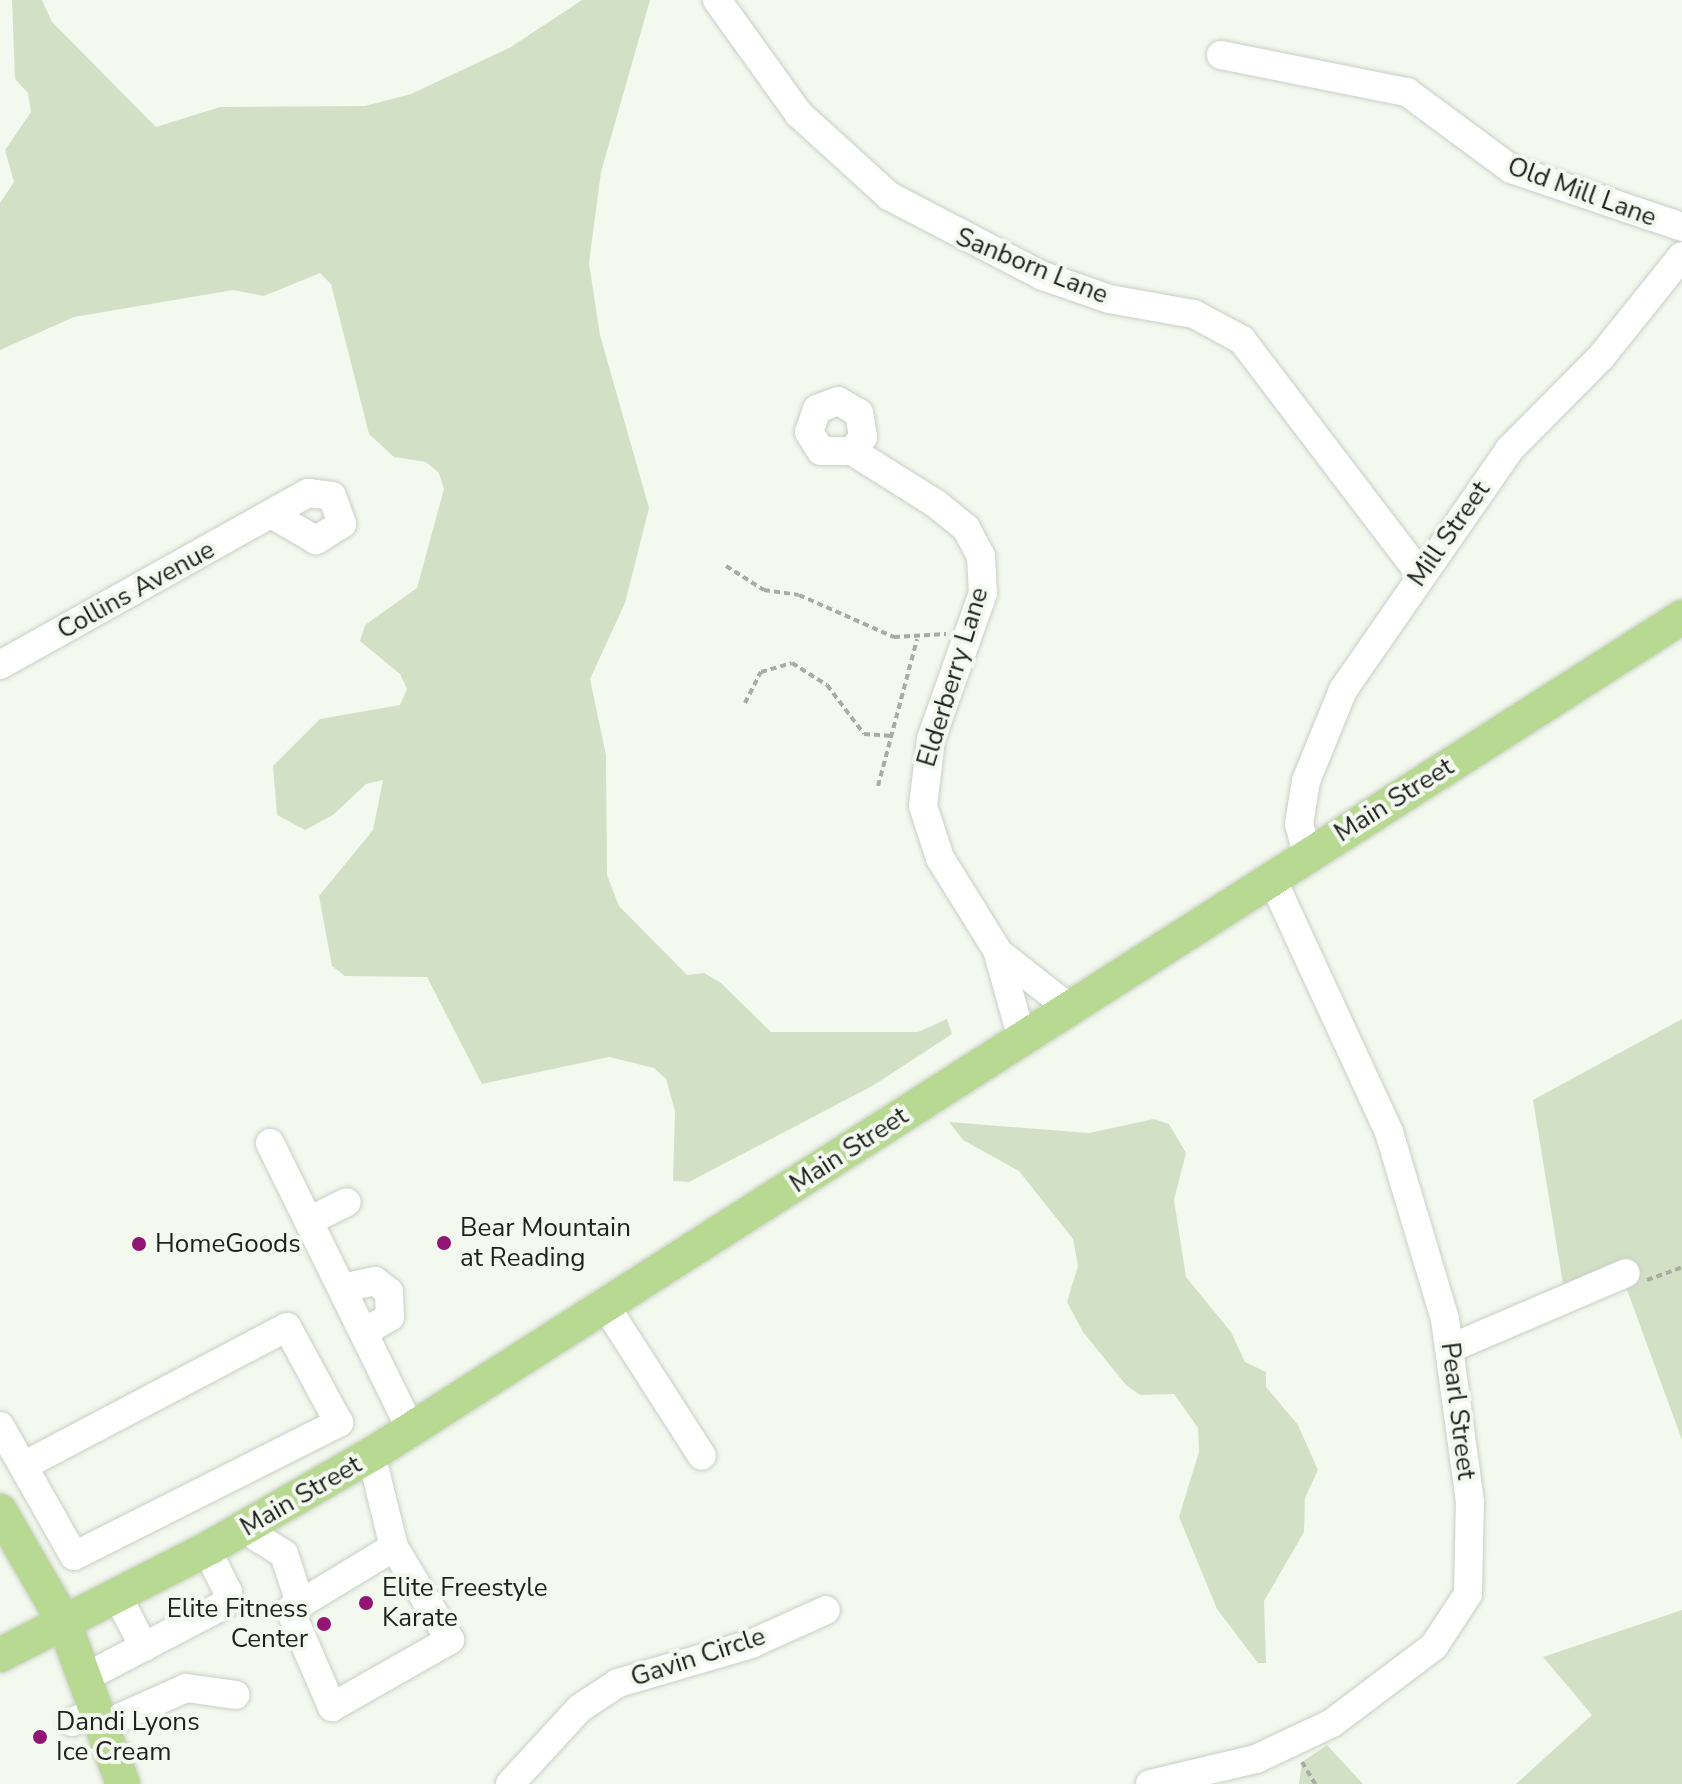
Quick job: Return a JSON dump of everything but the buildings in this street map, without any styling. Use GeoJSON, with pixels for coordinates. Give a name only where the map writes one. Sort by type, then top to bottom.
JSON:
{"type":"FeatureCollection","features":[{"type":"Feature","properties":{"kind":"main road","name":"Main Street"},"geometry":{"type":"LineString","coordinates":[[3,1646],[64,1622],[207,1550],[371,1454],[1682,617]]}},
{"type":"Feature","properties":{"kind":"main road"},"geometry":{"type":"LineString","coordinates":[[6,1533],[64,1622],[86,1677],[91,1719],[123,1784]]}},
{"type":"Feature","properties":{"kind":"street","name":"Sanborn Lane"},"geometry":{"type":"LineString","coordinates":[[717,0],[799,114],[889,196],[1043,276],[1109,299],[1194,314],[1242,340],[1420,574]]}},
{"type":"Feature","properties":{"kind":"street","name":"Old Mill Lane"},"geometry":{"type":"LineString","coordinates":[[1221,55],[1407,92],[1511,169],[1682,227]]}},
{"type":"Feature","properties":{"kind":"street","name":"Mill Street"},"geometry":{"type":"LineString","coordinates":[[1307,855],[1299,824],[1310,763],[1343,690],[1420,574],[1509,450],[1601,357],[1682,256]]}},
{"type":"Feature","properties":{"kind":"street","name":"Elderberry Lane"},"geometry":{"type":"LineString","coordinates":[[852,451],[972,536],[984,577],[970,634],[931,739],[923,806],[935,850],[997,950],[1022,1039]]}},
{"type":"Feature","properties":{"kind":"street","name":"Collins Avenue"},"geometry":{"type":"LineString","coordinates":[[0,665],[271,514]]}},
{"type":"Feature","properties":{"kind":"street","name":"Pearl Street"},"geometry":{"type":"LineString","coordinates":[[1150,1784],[1298,1743],[1406,1670],[1456,1620],[1468,1594],[1472,1546],[1451,1348],[1389,1132],[1271,877]]}},
{"type":"Feature","properties":{"kind":"street","name":"Elderberry Lane"},"geometry":{"type":"LineString","coordinates":[[997,950],[1069,1008]]}},
{"type":"Feature","properties":{"kind":"street"},"geometry":{"type":"LineString","coordinates":[[270,1143],[411,1429]]}},
{"type":"Feature","properties":{"kind":"street"},"geometry":{"type":"LineString","coordinates":[[309,1221],[347,1202]]}},
{"type":"Feature","properties":{"kind":"street"},"geometry":{"type":"LineString","coordinates":[[1451,1348],[1633,1278]]}},
{"type":"Feature","properties":{"kind":"street"},"geometry":{"type":"LineString","coordinates":[[342,1288],[375,1281],[389,1292],[390,1317],[364,1332]]}},
{"type":"Feature","properties":{"kind":"street"},"geometry":{"type":"LineString","coordinates":[[605,1305],[702,1456]]}},
{"type":"Feature","properties":{"kind":"street"},"geometry":{"type":"LineString","coordinates":[[0,1426],[74,1556],[339,1423],[287,1327],[23,1466]]}},
{"type":"Feature","properties":{"kind":"street"},"geometry":{"type":"LineString","coordinates":[[371,1454],[394,1547],[450,1640],[332,1707],[290,1610],[394,1547]]}},
{"type":"Feature","properties":{"kind":"street"},"geometry":{"type":"LineString","coordinates":[[244,1529],[284,1554],[300,1603]]}},
{"type":"Feature","properties":{"kind":"street"},"geometry":{"type":"LineString","coordinates":[[86,1677],[227,1600],[207,1550]]}},
{"type":"Feature","properties":{"kind":"street"},"geometry":{"type":"LineString","coordinates":[[117,1595],[144,1647]]}},
{"type":"Feature","properties":{"kind":"street","name":"Gavin Circle"},"geometry":{"type":"LineString","coordinates":[[510,1784],[580,1708],[618,1683],[740,1648],[826,1610]]}},
{"type":"Feature","properties":{"kind":"street"},"geometry":{"type":"LineString","coordinates":[[91,1719],[186,1688],[236,1695]]}},
{"type":"Feature","properties":{"kind":"path"},"geometry":{"type":"LineString","coordinates":[[726,566],[764,590],[799,595],[894,637],[917,639],[970,634]]}},
{"type":"Feature","properties":{"kind":"path"},"geometry":{"type":"LineString","coordinates":[[878,786],[917,639]]}},
{"type":"Feature","properties":{"kind":"path"},"geometry":{"type":"LineString","coordinates":[[745,703],[761,672],[792,663],[827,685],[864,734],[893,736]]}},
{"type":"Feature","properties":{"kind":"path"},"geometry":{"type":"LineString","coordinates":[[1633,1278],[1682,1267]]}},
{"type":"Feature","properties":{"kind":"path"},"geometry":{"type":"LineString","coordinates":[[1302,1762],[1315,1784]]}},
{"type":"Feature","properties":{"kind":"green space"},"geometry":{"type":"Polygon","coordinates":[[[12,0],[42,0],[52,22],[156,127],[220,107],[365,106],[411,94],[511,47],[582,0],[650,0],[601,172],[589,263],[600,335],[649,508],[625,603],[590,679],[606,755],[607,875],[619,906],[687,975],[704,973],[721,983],[771,1032],[918,1032],[947,1019],[952,1034],[874,1085],[689,1182],[673,1181],[675,1111],[666,1079],[654,1068],[609,1057],[482,1084],[427,977],[345,976],[332,966],[319,896],[373,830],[383,780],[366,784],[333,815],[305,830],[277,815],[273,766],[320,719],[400,705],[407,689],[400,674],[360,641],[365,625],[417,588],[444,489],[439,473],[426,462],[394,457],[369,434],[331,284],[320,273],[264,296],[233,290],[74,317],[0,350],[0,203],[14,182],[5,150],[31,112],[28,93],[15,79],[12,0]]]}},
{"type":"Feature","properties":{"kind":"green space"},"geometry":{"type":"Polygon","coordinates":[[[1682,1019],[1682,1440],[1626,1287],[1468,1357],[1464,1329],[1563,1284],[1533,1100],[1682,1019]]]}},
{"type":"Feature","properties":{"kind":"green space"},"geometry":{"type":"Polygon","coordinates":[[[1154,1119],[1169,1124],[1186,1153],[1174,1200],[1186,1277],[1231,1332],[1245,1362],[1266,1372],[1266,1387],[1298,1425],[1318,1470],[1305,1498],[1304,1532],[1264,1601],[1266,1663],[1258,1663],[1217,1609],[1179,1517],[1199,1452],[1198,1428],[1174,1394],[1140,1395],[1126,1385],[1083,1332],[1067,1302],[1078,1266],[1073,1239],[1019,1171],[963,1140],[949,1122],[1089,1133],[1154,1119]]]}},
{"type":"Feature","properties":{"kind":"green space"},"geometry":{"type":"Polygon","coordinates":[[[1682,1610],[1682,1784],[1516,1784],[1592,1715],[1543,1657],[1682,1610]]]}},
{"type":"Feature","properties":{"kind":"green space"},"geometry":{"type":"Polygon","coordinates":[[[1327,1745],[1363,1784],[1299,1784],[1302,1762],[1327,1745]]]}},
{"type":"Feature","properties":{"kind":"place","name":"Bear Mountain at Reading"},"geometry":{"type":"Point","coordinates":[444,1243]}},
{"type":"Feature","properties":{"kind":"place","name":"HomeGoods"},"geometry":{"type":"Point","coordinates":[139,1244]}},
{"type":"Feature","properties":{"kind":"place","name":"Elite Freestyle Karate"},"geometry":{"type":"Point","coordinates":[366,1603]}},
{"type":"Feature","properties":{"kind":"place","name":"Elite Fitness Center"},"geometry":{"type":"Point","coordinates":[324,1624]}},
{"type":"Feature","properties":{"kind":"place","name":"Dandi Lyons Ice Cream"},"geometry":{"type":"Point","coordinates":[40,1737]}}]}
